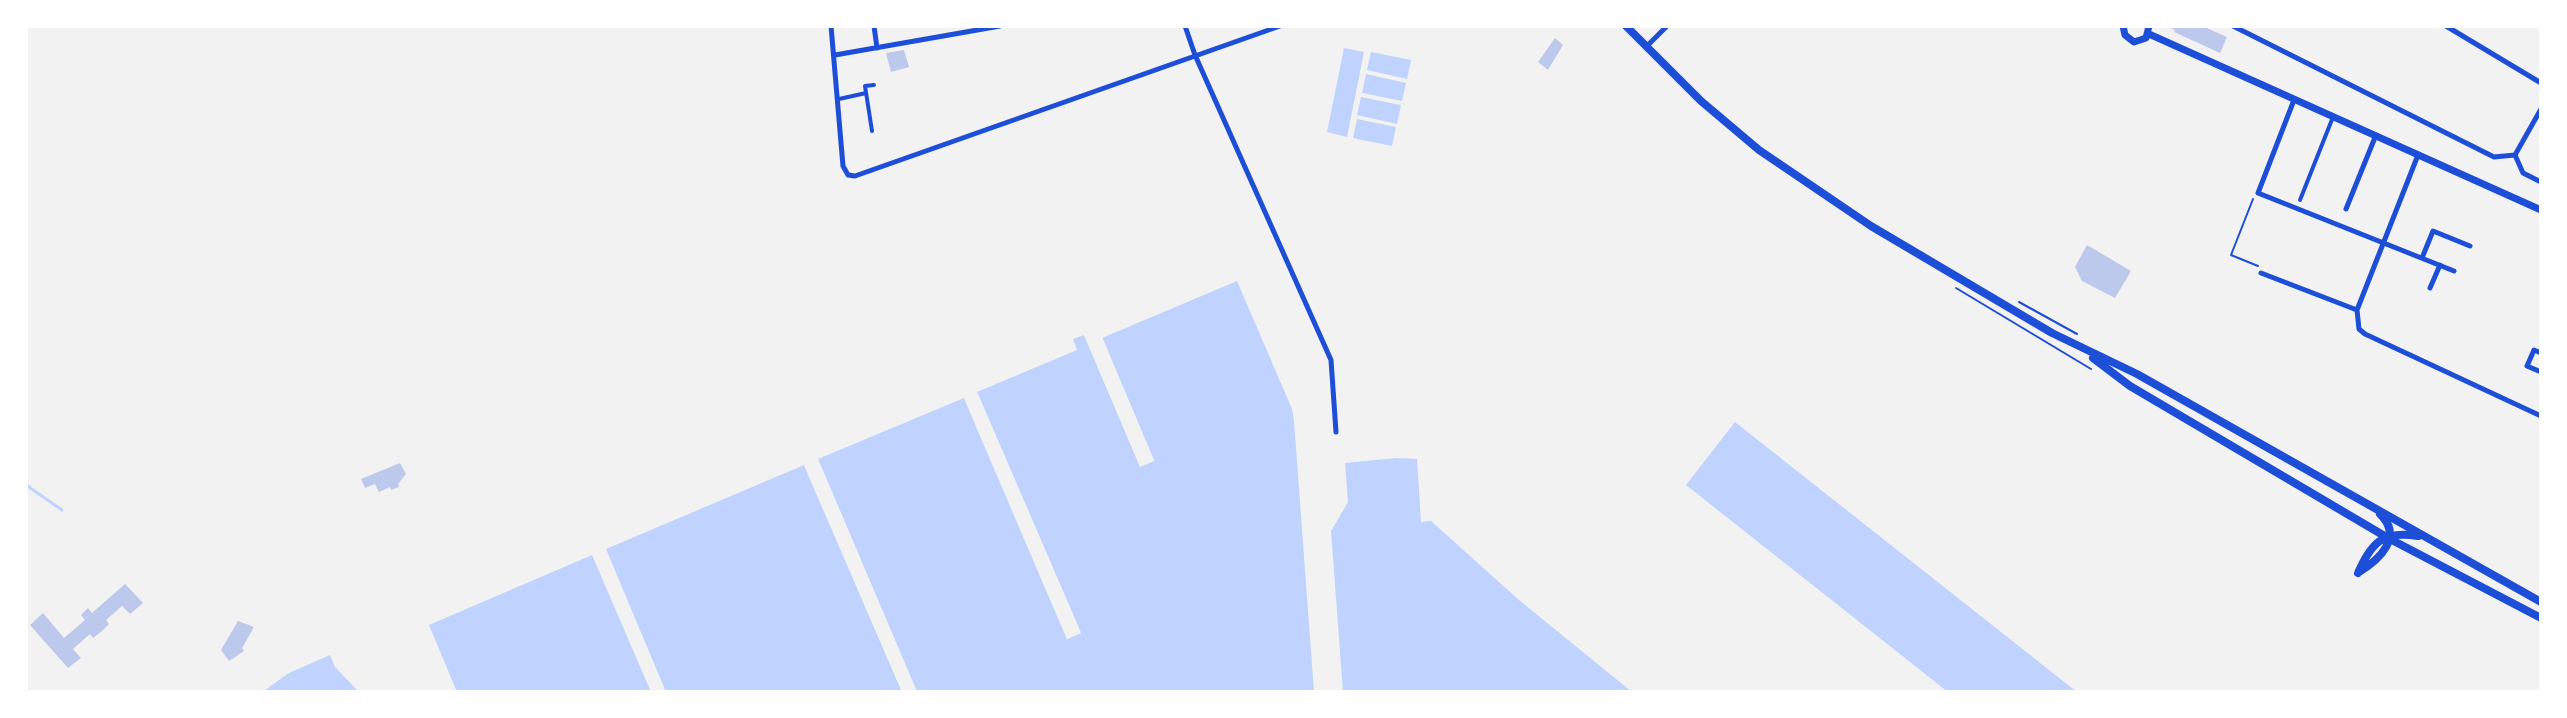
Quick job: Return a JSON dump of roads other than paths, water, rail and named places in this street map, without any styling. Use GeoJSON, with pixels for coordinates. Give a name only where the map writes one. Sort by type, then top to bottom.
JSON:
{"type":"FeatureCollection","features":[{"type":"Feature","properties":{"kind":"main road"},"geometry":{"type":"LineString","coordinates":[[1626,26],[1645,48],[1736,130],[1814,189],[1871,226],[2080,348],[2137,374],[2541,602]]}},
{"type":"Feature","properties":{"kind":"main road"},"geometry":{"type":"LineString","coordinates":[[2123,26],[2125,35],[2134,42],[2143,40],[2149,30],[2294,100],[2540,208]]}},
{"type":"Feature","properties":{"kind":"main road"},"geometry":{"type":"LineString","coordinates":[[2080,348],[2130,386],[2388,538],[2541,618]]}},
{"type":"Feature","properties":{"kind":"main road"},"geometry":{"type":"LineString","coordinates":[[2373,508],[2385,519],[2388,538]]}},
{"type":"Feature","properties":{"kind":"main road"},"geometry":{"type":"LineString","coordinates":[[2388,538],[2396,535],[2423,537]]}},
{"type":"Feature","properties":{"kind":"street"},"geometry":{"type":"LineString","coordinates":[[831,26],[843,166],[848,175],[859,175],[1260,30],[1280,26]]}},
{"type":"Feature","properties":{"kind":"street"},"geometry":{"type":"LineString","coordinates":[[874,26],[877,48]]}},
{"type":"Feature","properties":{"kind":"street"},"geometry":{"type":"LineString","coordinates":[[835,55],[1000,26]]}},
{"type":"Feature","properties":{"kind":"street"},"geometry":{"type":"LineString","coordinates":[[1185,26],[1195,55],[1331,360],[1336,432]]}},
{"type":"Feature","properties":{"kind":"street"},"geometry":{"type":"LineString","coordinates":[[1645,48],[1667,26]]}},
{"type":"Feature","properties":{"kind":"street"},"geometry":{"type":"LineString","coordinates":[[2233,26],[2494,157],[2515,155]]}},
{"type":"Feature","properties":{"kind":"street"},"geometry":{"type":"LineString","coordinates":[[2446,26],[2541,83]]}},
{"type":"Feature","properties":{"kind":"street"},"geometry":{"type":"LineString","coordinates":[[872,131],[865,86],[874,85]]}},
{"type":"Feature","properties":{"kind":"street"},"geometry":{"type":"LineString","coordinates":[[839,99],[866,93]]}},
{"type":"Feature","properties":{"kind":"street"},"geometry":{"type":"LineString","coordinates":[[2294,100],[2258,193],[2299,204],[2454,271]]}},
{"type":"Feature","properties":{"kind":"street"},"geometry":{"type":"LineString","coordinates":[[2515,155],[2541,109]]}},
{"type":"Feature","properties":{"kind":"street"},"geometry":{"type":"LineString","coordinates":[[2299,204],[2333,117]]}},
{"type":"Feature","properties":{"kind":"street"},"geometry":{"type":"LineString","coordinates":[[2346,209],[2376,135]]}},
{"type":"Feature","properties":{"kind":"street"},"geometry":{"type":"LineString","coordinates":[[2419,154],[2357,310],[2358,325],[2365,334],[2541,416]]}},
{"type":"Feature","properties":{"kind":"street"},"geometry":{"type":"LineString","coordinates":[[2515,155],[2523,173],[2541,182]]}},
{"type":"Feature","properties":{"kind":"street"},"geometry":{"type":"LineString","coordinates":[[2422,258],[2433,231],[2470,246]]}},
{"type":"Feature","properties":{"kind":"street"},"geometry":{"type":"LineString","coordinates":[[2430,288],[2440,265]]}},
{"type":"Feature","properties":{"kind":"street"},"geometry":{"type":"LineString","coordinates":[[2262,270],[2357,310]]}},
{"type":"Feature","properties":{"kind":"street"},"geometry":{"type":"LineString","coordinates":[[2541,353],[2534,350],[2527,366],[2541,372]]}},
{"type":"Feature","properties":{"kind":"water"},"geometry":{"type":"Polygon","coordinates":[[[1344,48],[1364,52],[1347,137],[1327,132],[1344,48]]]}},
{"type":"Feature","properties":{"kind":"water"},"geometry":{"type":"Polygon","coordinates":[[[1371,52],[1411,60],[1407,79],[1367,70],[1371,52]]]}},
{"type":"Feature","properties":{"kind":"water"},"geometry":{"type":"Polygon","coordinates":[[[1366,74],[1406,83],[1402,101],[1362,93],[1366,74]]]}},
{"type":"Feature","properties":{"kind":"water"},"geometry":{"type":"Polygon","coordinates":[[[1361,97],[1401,105],[1397,124],[1357,115],[1361,97]]]}},
{"type":"Feature","properties":{"kind":"water"},"geometry":{"type":"Polygon","coordinates":[[[1357,119],[1396,127],[1392,146],[1353,138],[1357,119]]]}},
{"type":"Feature","properties":{"kind":"water"},"geometry":{"type":"Polygon","coordinates":[[[1237,281],[1292,409],[1314,692],[917,692],[818,459],[964,398],[1067,639],[1081,633],[977,392],[1077,350],[1073,339],[1084,335],[1140,466],[1154,460],[1102,338],[1237,281]]]}},
{"type":"Feature","properties":{"kind":"water"},"geometry":{"type":"Polygon","coordinates":[[[1735,422],[2077,692],[1948,692],[1686,485],[1735,422]]]}},
{"type":"Feature","properties":{"kind":"water"},"geometry":{"type":"Polygon","coordinates":[[[1417,459],[1421,522],[1431,521],[1519,600],[1632,692],[1343,692],[1331,531],[1348,502],[1345,463],[1417,459]]]}},
{"type":"Feature","properties":{"kind":"water"},"geometry":{"type":"Polygon","coordinates":[[[804,465],[902,692],[666,692],[606,549],[804,465]]]}},
{"type":"Feature","properties":{"kind":"water"},"geometry":{"type":"Polygon","coordinates":[[[592,555],[651,692],[457,692],[429,625],[592,555]]]}},
{"type":"Feature","properties":{"kind":"water"},"geometry":{"type":"Polygon","coordinates":[[[330,655],[335,667],[359,692],[262,692],[289,673],[330,655]]]}},
{"type":"Feature","properties":{"kind":"waterway"},"geometry":{"type":"LineString","coordinates":[[26,485],[62,510]]}}]}
